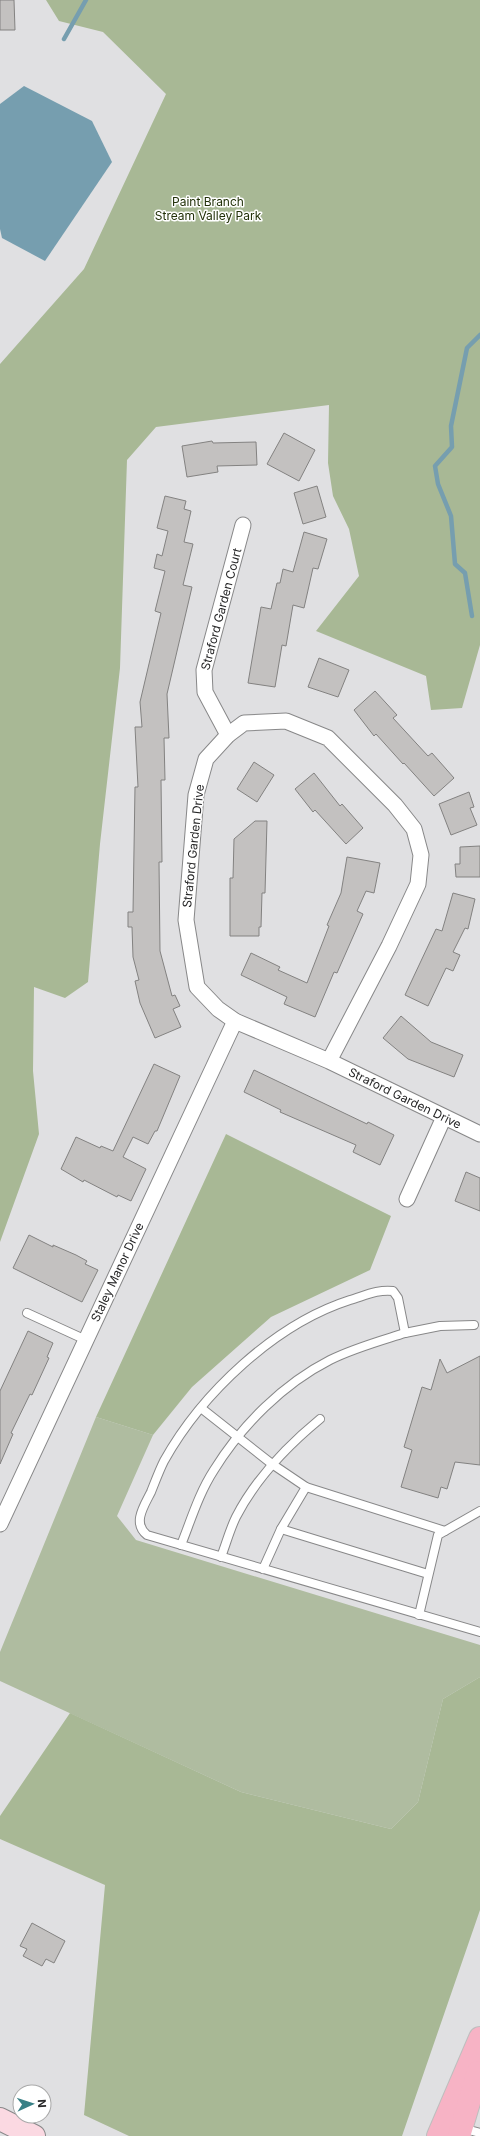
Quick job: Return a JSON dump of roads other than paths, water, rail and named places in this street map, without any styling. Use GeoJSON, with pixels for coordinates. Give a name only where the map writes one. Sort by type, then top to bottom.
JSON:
{"type":"FeatureCollection","features":[{"type":"Feature","properties":{"kind":"main road"},"geometry":{"type":"LineString","coordinates":[[438,2136],[480,2038]]}},
{"type":"Feature","properties":{"kind":"main road"},"geometry":{"type":"LineString","coordinates":[[467,2132],[480,2064]]}},
{"type":"Feature","properties":{"kind":"main road"},"geometry":{"type":"LineString","coordinates":[[0,2119],[34,2136]]}},
{"type":"Feature","properties":{"kind":"street","name":"Straford Garden Court"},"geometry":{"type":"LineString","coordinates":[[228,736],[205,692],[204,670],[244,525]]}},
{"type":"Feature","properties":{"kind":"street","name":"Straford Garden Drive"},"geometry":{"type":"LineString","coordinates":[[329,1061],[389,946],[418,884],[421,855],[414,829],[396,804],[328,738],[286,721],[244,723],[228,736],[206,759],[196,795],[186,920],[197,987],[218,1009],[235,1021],[329,1061],[480,1134]]}},
{"type":"Feature","properties":{"kind":"street","name":"Staley Manor Drive"},"geometry":{"type":"LineString","coordinates":[[0,1522],[235,1021]]}},
{"type":"Feature","properties":{"kind":"street"},"geometry":{"type":"LineString","coordinates":[[407,1199],[444,1117]]}},
{"type":"Feature","properties":{"kind":"lane"},"geometry":{"type":"LineString","coordinates":[[405,1333],[398,1298],[393,1291],[383,1290],[332,1306],[290,1330],[245,1361],[201,1408],[164,1461],[139,1519],[141,1530],[147,1535],[480,1632]]}},
{"type":"Feature","properties":{"kind":"lane"},"geometry":{"type":"LineString","coordinates":[[27,1313],[86,1340]]}},
{"type":"Feature","properties":{"kind":"lane"},"geometry":{"type":"LineString","coordinates":[[181,1545],[196,1504],[214,1470],[238,1438],[265,1407],[295,1381],[330,1360],[361,1347],[405,1333],[440,1326],[474,1325]]}},
{"type":"Feature","properties":{"kind":"lane"},"geometry":{"type":"LineString","coordinates":[[201,1408],[272,1464],[306,1487],[445,1531]]}},
{"type":"Feature","properties":{"kind":"lane"},"geometry":{"type":"LineString","coordinates":[[221,1557],[236,1518],[251,1491],[272,1464],[294,1440],[320,1419]]}},
{"type":"Feature","properties":{"kind":"lane"},"geometry":{"type":"LineString","coordinates":[[263,1569],[281,1529],[306,1487]]}},
{"type":"Feature","properties":{"kind":"lane"},"geometry":{"type":"LineString","coordinates":[[418,1615],[438,1535],[480,1511]]}},
{"type":"Feature","properties":{"kind":"lane"},"geometry":{"type":"LineString","coordinates":[[281,1529],[428,1574]]}},
{"type":"Feature","properties":{"kind":"water"},"geometry":{"type":"Polygon","coordinates":[[[24,86],[92,121],[112,162],[45,261],[2,238],[0,229],[0,104],[24,86]]]}},
{"type":"Feature","properties":{"kind":"waterway"},"geometry":{"type":"LineString","coordinates":[[64,39],[86,0]]}},
{"type":"Feature","properties":{"kind":"waterway"},"geometry":{"type":"LineString","coordinates":[[472,616],[465,573],[455,564],[451,516],[438,484],[435,466],[452,447],[451,426],[467,348],[480,335]]}},
{"type":"Feature","properties":{"kind":"park label","name":"Paint Branch Stream Valley Park"},"geometry":{"type":"Point","coordinates":[208,208]}}]}
